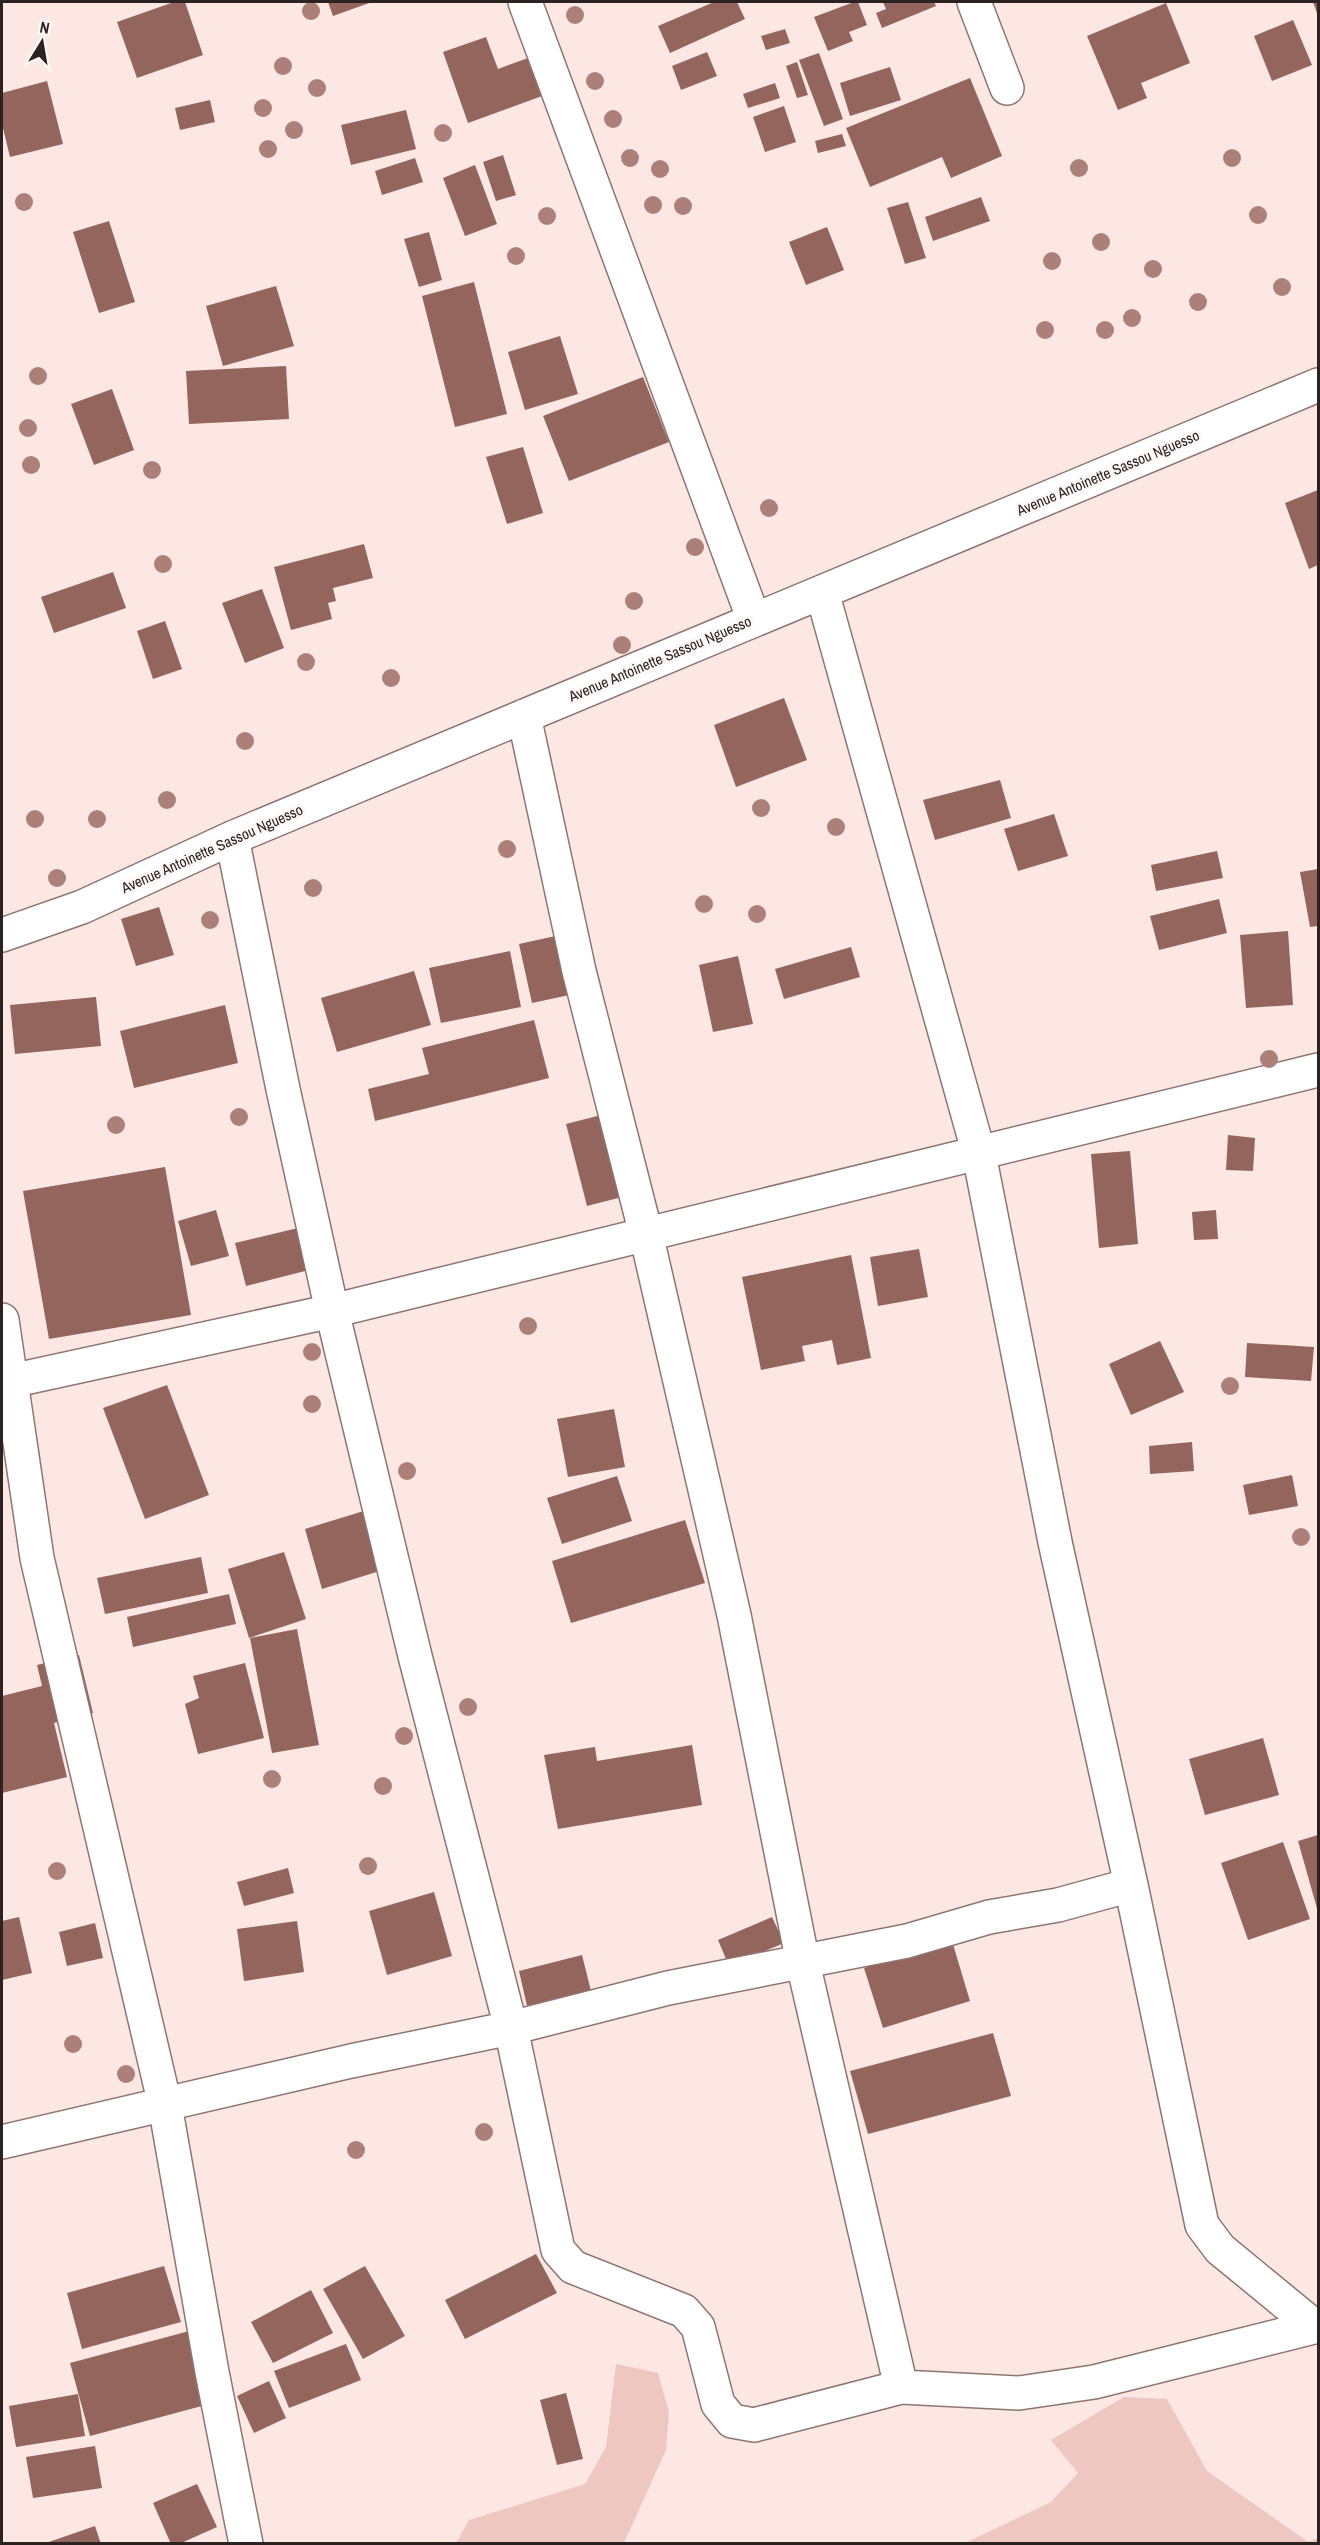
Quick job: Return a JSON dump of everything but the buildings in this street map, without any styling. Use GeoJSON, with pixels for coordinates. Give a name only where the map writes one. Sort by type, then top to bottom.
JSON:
{"type":"FeatureCollection","features":[{"type":"Feature","properties":{"kind":"street"},"geometry":{"type":"LineString","coordinates":[[525,2],[754,620]]}},
{"type":"Feature","properties":{"kind":"street"},"geometry":{"type":"LineString","coordinates":[[974,2],[1007,88]]}},
{"type":"Feature","properties":{"kind":"street","name":"Avenue Antoinette Sassou Nguesso"},"geometry":{"type":"LineString","coordinates":[[2,935],[82,907],[232,838],[1318,385]]}},
{"type":"Feature","properties":{"kind":"street"},"geometry":{"type":"LineString","coordinates":[[822,592],[979,1154],[1055,1542],[1131,1885],[1202,2225],[1220,2249],[1317,2327]]}},
{"type":"Feature","properties":{"kind":"street"},"geometry":{"type":"LineString","coordinates":[[524,716],[579,971],[646,1234],[734,1615],[803,1963],[901,2387]]}},
{"type":"Feature","properties":{"kind":"street"},"geometry":{"type":"LineString","coordinates":[[232,838],[283,1089],[332,1311],[415,1656],[511,2028],[558,2250],[573,2267],[684,2311],[698,2327],[718,2404],[732,2421],[754,2425],[901,2387],[1019,2393],[1094,2382],[1317,2327]]}},
{"type":"Feature","properties":{"kind":"street"},"geometry":{"type":"LineString","coordinates":[[7,1382],[332,1311],[1318,1070]]}},
{"type":"Feature","properties":{"kind":"street"},"geometry":{"type":"LineString","coordinates":[[2,1320],[7,1382],[37,1558],[165,2105],[212,2372],[246,2544]]}},
{"type":"Feature","properties":{"kind":"street"},"geometry":{"type":"LineString","coordinates":[[2,2142],[351,2061],[511,2028],[668,1988],[907,1941],[989,1917],[1058,1905],[1131,1885]]}},
{"type":"Feature","properties":{"kind":"shaded area"},"geometry":{"type":"Polygon","coordinates":[[[616,2364],[658,2373],[669,2412],[666,2450],[624,2543],[456,2543],[469,2520],[585,2484],[606,2447],[616,2364]]]}},
{"type":"Feature","properties":{"kind":"shaded area"},"geometry":{"type":"Polygon","coordinates":[[[1124,2397],[1167,2399],[1207,2471],[1308,2542],[1318,2538],[1318,2543],[965,2543],[1051,2502],[1078,2473],[1051,2440],[1124,2397]]]}}]}
